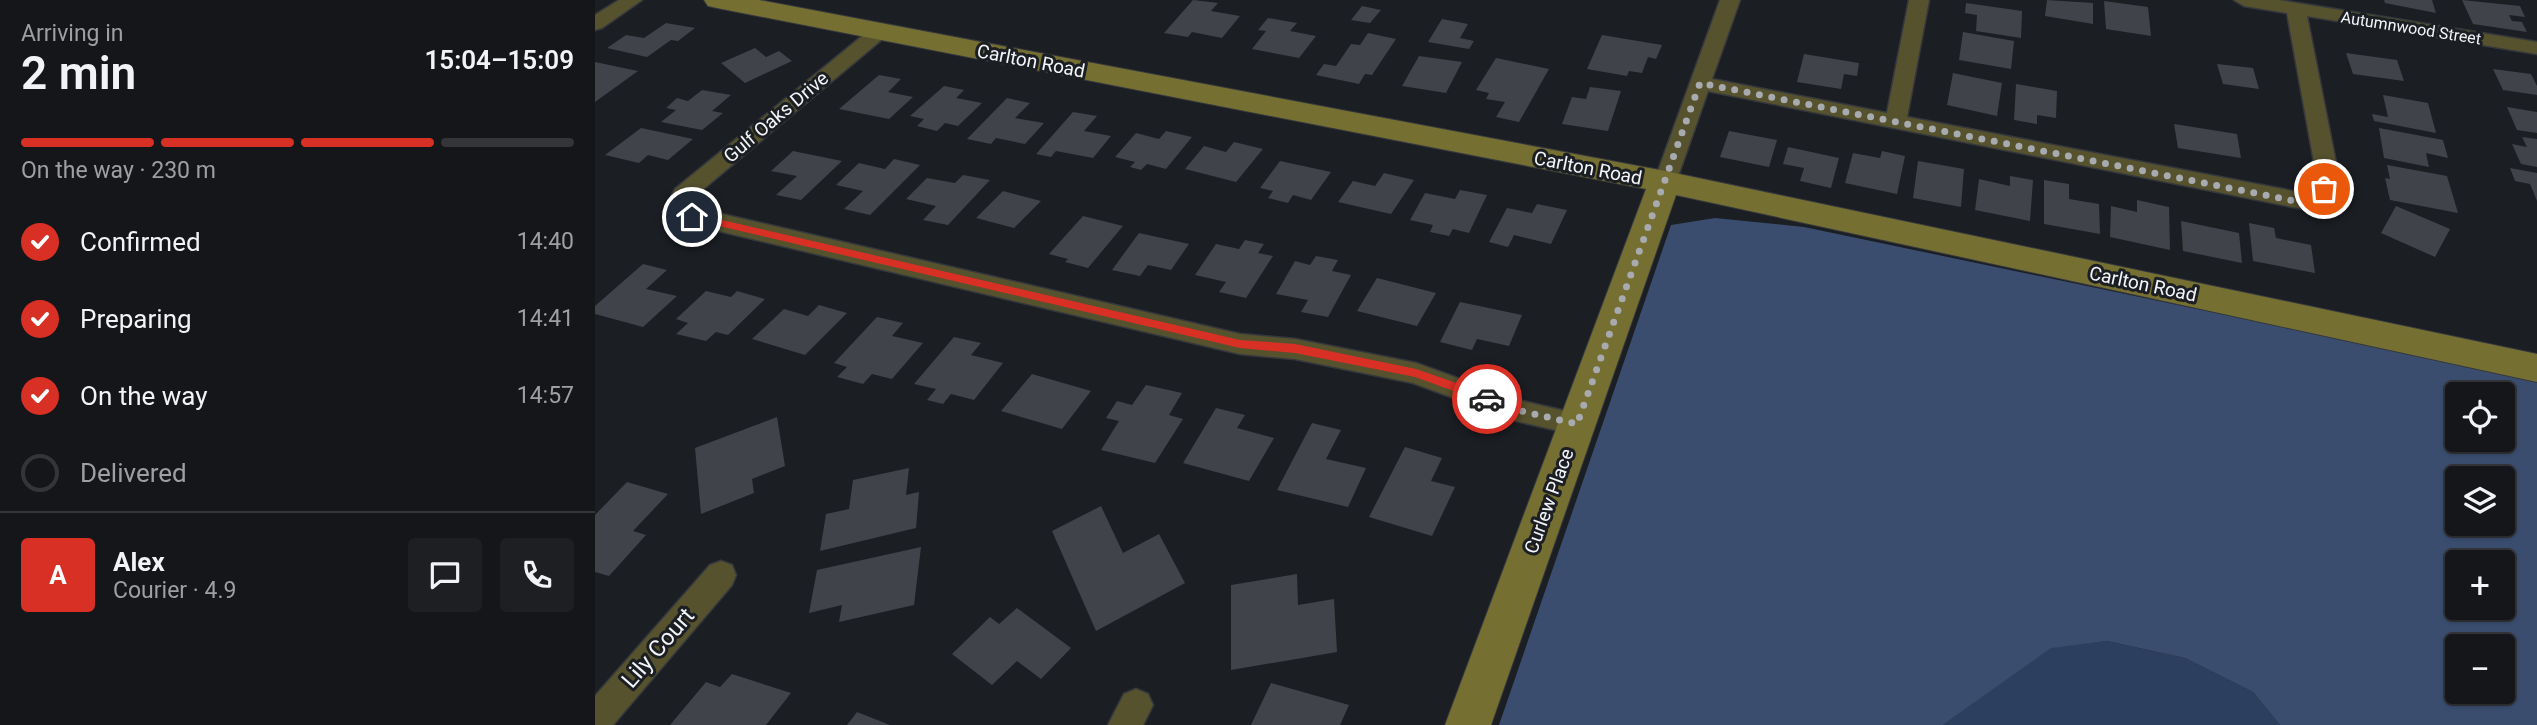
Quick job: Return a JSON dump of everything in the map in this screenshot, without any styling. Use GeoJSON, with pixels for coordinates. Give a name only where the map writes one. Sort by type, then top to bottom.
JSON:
{"type":"FeatureCollection","features":[{"type":"Feature","properties":{"kind":"street"},"geometry":{"type":"LineString","coordinates":[[595,24],[632,0]]}},
{"type":"Feature","properties":{"kind":"street","name":"Carlton Road"},"geometry":{"type":"LineString","coordinates":[[717,0],[1665,182],[2537,368]]}},
{"type":"Feature","properties":{"kind":"street","name":"Curlew Place"},"geometry":{"type":"LineString","coordinates":[[1468,725],[1730,0]]}},
{"type":"Feature","properties":{"kind":"street"},"geometry":{"type":"LineString","coordinates":[[1896,120],[1919,0]]}},
{"type":"Feature","properties":{"kind":"street","name":"Autumnwood Street"},"geometry":{"type":"LineString","coordinates":[[2244,0],[2537,48]]}},
{"type":"Feature","properties":{"kind":"street"},"geometry":{"type":"LineString","coordinates":[[1700,83],[2295,201],[2314,198],[2324,189],[2327,179],[2296,9]]}},
{"type":"Feature","properties":{"kind":"street","name":"Gulf Oaks Drive"},"geometry":{"type":"LineString","coordinates":[[879,32],[683,194],[684,212],[706,220],[1240,344],[1295,349],[1416,373],[1517,410],[1577,424]]}},
{"type":"Feature","properties":{"kind":"street","name":"Lily Court"},"geometry":{"type":"LineString","coordinates":[[595,721],[721,575]]}},
{"type":"Feature","properties":{"kind":"shaded area"},"geometry":{"type":"Polygon","coordinates":[[[1715,218],[1804,227],[2537,380],[2537,725],[2280,725],[2253,692],[2185,658],[2107,641],[2051,648],[1943,725],[1499,725],[1671,225],[1715,218]]]}},
{"type":"Feature","properties":{"kind":"shaded area"},"geometry":{"type":"Polygon","coordinates":[[[2107,641],[2185,658],[2253,692],[2280,725],[1943,725],[2051,647],[2107,641]]]}},
{"type":"Feature","properties":{"kind":"building"},"geometry":{"type":"Polygon","coordinates":[[[1193,0],[1218,3],[1211,11],[1240,16],[1222,38],[1192,32],[1188,37],[1164,33],[1193,0]]]}},
{"type":"Feature","properties":{"kind":"building"},"geometry":{"type":"Polygon","coordinates":[[[2047,0],[2093,3],[2093,24],[2045,16],[2047,0]]]}},
{"type":"Feature","properties":{"kind":"building"},"geometry":{"type":"Polygon","coordinates":[[[2384,0],[2432,0],[2436,13],[2385,3],[2384,0]]]}},
{"type":"Feature","properties":{"kind":"building"},"geometry":{"type":"Polygon","coordinates":[[[2462,0],[2520,6],[2525,17],[2509,15],[2512,21],[2522,22],[2527,32],[2473,24],[2462,0]]]}},
{"type":"Feature","properties":{"kind":"building"},"geometry":{"type":"Polygon","coordinates":[[[2104,1],[2148,7],[2151,36],[2106,29],[2104,1]]]}},
{"type":"Feature","properties":{"kind":"building"},"geometry":{"type":"Polygon","coordinates":[[[1966,3],[2022,11],[2021,38],[1976,31],[1977,15],[1965,13],[1966,3]]]}},
{"type":"Feature","properties":{"kind":"building"},"geometry":{"type":"Polygon","coordinates":[[[1362,6],[1381,10],[1370,23],[1351,20],[1362,6]]]}},
{"type":"Feature","properties":{"kind":"building"},"geometry":{"type":"Polygon","coordinates":[[[1268,18],[1297,23],[1290,31],[1316,36],[1299,58],[1252,49],[1266,31],[1258,30],[1268,18]]]}},
{"type":"Feature","properties":{"kind":"building"},"geometry":{"type":"Polygon","coordinates":[[[1442,19],[1468,24],[1460,38],[1474,41],[1469,49],[1428,42],[1442,19]]]}},
{"type":"Feature","properties":{"kind":"building"},"geometry":{"type":"Polygon","coordinates":[[[666,23],[695,28],[678,41],[671,40],[647,57],[607,48],[626,35],[644,38],[666,23]]]}},
{"type":"Feature","properties":{"kind":"building"},"geometry":{"type":"Polygon","coordinates":[[[1963,32],[2014,41],[2011,69],[1959,60],[1963,32]]]}},
{"type":"Feature","properties":{"kind":"building"},"geometry":{"type":"Polygon","coordinates":[[[1368,33],[1396,39],[1372,75],[1365,74],[1359,84],[1316,75],[1324,64],[1336,66],[1351,44],[1360,45],[1368,33]]]}},
{"type":"Feature","properties":{"kind":"building"},"geometry":{"type":"Polygon","coordinates":[[[1602,35],[1662,45],[1656,59],[1648,57],[1642,73],[1629,71],[1627,76],[1587,69],[1602,35]]]}},
{"type":"Feature","properties":{"kind":"building"},"geometry":{"type":"Polygon","coordinates":[[[755,48],[766,57],[779,51],[792,61],[745,83],[721,63],[755,48]]]}},
{"type":"Feature","properties":{"kind":"building"},"geometry":{"type":"Polygon","coordinates":[[[2346,53],[2397,60],[2404,81],[2353,74],[2346,53]]]}},
{"type":"Feature","properties":{"kind":"building"},"geometry":{"type":"Polygon","coordinates":[[[1804,54],[1859,63],[1857,76],[1844,74],[1841,89],[1797,82],[1804,54]]]}},
{"type":"Feature","properties":{"kind":"building"},"geometry":{"type":"Polygon","coordinates":[[[1419,56],[1462,62],[1446,93],[1402,86],[1419,56]]]}},
{"type":"Feature","properties":{"kind":"building"},"geometry":{"type":"Polygon","coordinates":[[[1496,58],[1549,69],[1519,122],[1496,117],[1505,102],[1486,99],[1489,93],[1476,90],[1496,58]]]}},
{"type":"Feature","properties":{"kind":"building"},"geometry":{"type":"Polygon","coordinates":[[[595,62],[638,71],[595,102],[595,62]]]}},
{"type":"Feature","properties":{"kind":"building"},"geometry":{"type":"Polygon","coordinates":[[[2217,64],[2253,68],[2259,89],[2223,84],[2217,64]]]}},
{"type":"Feature","properties":{"kind":"building"},"geometry":{"type":"Polygon","coordinates":[[[2493,69],[2531,74],[2537,86],[2537,95],[2503,90],[2493,69]]]}},
{"type":"Feature","properties":{"kind":"building"},"geometry":{"type":"Polygon","coordinates":[[[1953,73],[2002,83],[1997,116],[1947,105],[1953,73]]]}},
{"type":"Feature","properties":{"kind":"building"},"geometry":{"type":"Polygon","coordinates":[[[879,75],[901,79],[888,92],[913,97],[889,119],[839,109],[879,75]]]}},
{"type":"Feature","properties":{"kind":"building"},"geometry":{"type":"Polygon","coordinates":[[[2016,84],[2057,91],[2056,118],[2037,115],[2037,124],[2014,120],[2016,84]]]}},
{"type":"Feature","properties":{"kind":"building"},"geometry":{"type":"Polygon","coordinates":[[[944,86],[964,90],[956,98],[982,103],[958,126],[945,123],[937,131],[917,126],[924,119],[910,116],[944,86]]]}},
{"type":"Feature","properties":{"kind":"building"},"geometry":{"type":"Polygon","coordinates":[[[1590,87],[1621,91],[1608,131],[1562,124],[1572,97],[1586,99],[1590,87]]]}},
{"type":"Feature","properties":{"kind":"building"},"geometry":{"type":"Polygon","coordinates":[[[702,90],[731,95],[712,111],[723,113],[702,130],[661,122],[676,110],[666,108],[677,98],[688,101],[702,90]]]}},
{"type":"Feature","properties":{"kind":"building"},"geometry":{"type":"Polygon","coordinates":[[[2383,95],[2428,103],[2436,133],[2374,121],[2372,114],[2388,117],[2383,95]]]}},
{"type":"Feature","properties":{"kind":"building"},"geometry":{"type":"Polygon","coordinates":[[[1007,98],[1030,103],[1015,118],[1044,123],[1025,144],[996,138],[991,144],[967,139],[1007,98]]]}},
{"type":"Feature","properties":{"kind":"building"},"geometry":{"type":"Polygon","coordinates":[[[2507,107],[2537,112],[2537,133],[2517,130],[2507,107]]]}},
{"type":"Feature","properties":{"kind":"building"},"geometry":{"type":"Polygon","coordinates":[[[1073,112],[1097,116],[1084,131],[1111,136],[1093,158],[1056,151],[1051,157],[1036,154],[1073,112]]]}},
{"type":"Feature","properties":{"kind":"building"},"geometry":{"type":"Polygon","coordinates":[[[2174,124],[2237,134],[2241,158],[2178,148],[2174,124]]]}},
{"type":"Feature","properties":{"kind":"building"},"geometry":{"type":"Polygon","coordinates":[[[641,128],[693,139],[668,160],[648,155],[639,163],[605,155],[641,128]]]}},
{"type":"Feature","properties":{"kind":"building"},"geometry":{"type":"Polygon","coordinates":[[[2379,128],[2443,140],[2448,158],[2426,153],[2429,167],[2384,158],[2379,128]]]}},
{"type":"Feature","properties":{"kind":"building"},"geometry":{"type":"Polygon","coordinates":[[[1166,131],[1192,137],[1166,169],[1147,164],[1141,170],[1130,167],[1135,162],[1115,157],[1136,133],[1159,139],[1166,131]]]}},
{"type":"Feature","properties":{"kind":"building"},"geometry":{"type":"Polygon","coordinates":[[[1729,131],[1777,140],[1769,167],[1720,157],[1729,131]]]}},
{"type":"Feature","properties":{"kind":"building"},"geometry":{"type":"Polygon","coordinates":[[[2522,137],[2537,139],[2537,167],[2521,164],[2512,144],[2527,147],[2522,137]]]}},
{"type":"Feature","properties":{"kind":"building"},"geometry":{"type":"Polygon","coordinates":[[[1234,142],[1263,149],[1236,182],[1185,169],[1204,146],[1226,152],[1234,142]]]}},
{"type":"Feature","properties":{"kind":"building"},"geometry":{"type":"Polygon","coordinates":[[[1788,147],[1839,158],[1831,188],[1800,181],[1804,168],[1783,164],[1788,147]]]}},
{"type":"Feature","properties":{"kind":"building"},"geometry":{"type":"Polygon","coordinates":[[[793,151],[842,161],[801,200],[776,195],[797,176],[771,171],[793,151]]]}},
{"type":"Feature","properties":{"kind":"building"},"geometry":{"type":"Polygon","coordinates":[[[1882,151],[1905,156],[1897,194],[1845,183],[1853,153],[1880,158],[1882,151]]]}},
{"type":"Feature","properties":{"kind":"building"},"geometry":{"type":"Polygon","coordinates":[[[894,159],[920,165],[870,215],[844,209],[863,191],[836,185],[859,163],[885,169],[894,159]]]}},
{"type":"Feature","properties":{"kind":"building"},"geometry":{"type":"Polygon","coordinates":[[[1280,161],[1331,172],[1311,200],[1293,195],[1288,203],[1268,198],[1273,191],[1260,188],[1280,161]]]}},
{"type":"Feature","properties":{"kind":"building"},"geometry":{"type":"Polygon","coordinates":[[[1918,161],[1964,169],[1961,207],[1913,198],[1918,161]]]}},
{"type":"Feature","properties":{"kind":"building"},"geometry":{"type":"Polygon","coordinates":[[[2387,165],[2447,176],[2458,213],[2390,200],[2385,178],[2390,179],[2387,165]]]}},
{"type":"Feature","properties":{"kind":"building"},"geometry":{"type":"Polygon","coordinates":[[[2510,168],[2537,173],[2537,201],[2530,184],[2515,181],[2510,168]]]}},
{"type":"Feature","properties":{"kind":"building"},"geometry":{"type":"Polygon","coordinates":[[[1384,173],[1414,180],[1391,214],[1338,202],[1353,181],[1375,186],[1384,173]]]}},
{"type":"Feature","properties":{"kind":"building"},"geometry":{"type":"Polygon","coordinates":[[[963,175],[990,180],[948,225],[923,220],[936,206],[906,199],[927,178],[955,183],[963,175]]]}},
{"type":"Feature","properties":{"kind":"building"},"geometry":{"type":"Polygon","coordinates":[[[2010,176],[2033,180],[2030,221],[1975,210],[1979,179],[2010,186],[2010,176]]]}},
{"type":"Feature","properties":{"kind":"building"},"geometry":{"type":"Polygon","coordinates":[[[2044,180],[2069,184],[2069,199],[2099,204],[2100,234],[2044,224],[2044,180]]]}},
{"type":"Feature","properties":{"kind":"building"},"geometry":{"type":"Polygon","coordinates":[[[1460,190],[1487,195],[1469,233],[1453,229],[1449,236],[1430,232],[1433,225],[1410,220],[1425,193],[1455,199],[1460,190]]]}},
{"type":"Feature","properties":{"kind":"building"},"geometry":{"type":"Polygon","coordinates":[[[1003,191],[1041,201],[1014,228],[976,218],[1003,191]]]}},
{"type":"Feature","properties":{"kind":"building"},"geometry":{"type":"Polygon","coordinates":[[[2137,200],[2169,207],[2170,250],[2110,237],[2111,206],[2137,212],[2137,200]]]}},
{"type":"Feature","properties":{"kind":"building"},"geometry":{"type":"Polygon","coordinates":[[[1537,204],[1567,210],[1551,244],[1514,235],[1508,247],[1489,242],[1507,208],[1532,213],[1537,204]]]}},
{"type":"Feature","properties":{"kind":"building"},"geometry":{"type":"Polygon","coordinates":[[[2396,206],[2450,229],[2435,257],[2381,233],[2396,206]]]}},
{"type":"Feature","properties":{"kind":"building"},"geometry":{"type":"Polygon","coordinates":[[[1083,216],[1123,226],[1088,268],[1065,262],[1068,259],[1049,254],[1083,216]]]}},
{"type":"Feature","properties":{"kind":"building"},"geometry":{"type":"Polygon","coordinates":[[[2181,221],[2239,233],[2242,263],[2183,251],[2181,221]]]}},
{"type":"Feature","properties":{"kind":"building"},"geometry":{"type":"Polygon","coordinates":[[[2249,223],[2274,228],[2276,238],[2311,245],[2315,273],[2253,261],[2249,223]]]}},
{"type":"Feature","properties":{"kind":"building"},"geometry":{"type":"Polygon","coordinates":[[[1139,233],[1189,244],[1171,270],[1148,265],[1140,276],[1112,270],[1139,233]]]}},
{"type":"Feature","properties":{"kind":"building"},"geometry":{"type":"Polygon","coordinates":[[[1245,240],[1264,244],[1258,253],[1273,256],[1246,298],[1219,292],[1226,282],[1195,275],[1216,244],[1239,249],[1245,240]]]}},
{"type":"Feature","properties":{"kind":"building"},"geometry":{"type":"Polygon","coordinates":[[[1316,256],[1338,260],[1332,271],[1351,275],[1328,317],[1301,312],[1308,300],[1276,294],[1295,261],[1310,265],[1316,256]]]}},
{"type":"Feature","properties":{"kind":"building"},"geometry":{"type":"Polygon","coordinates":[[[643,264],[667,270],[646,289],[677,296],[643,327],[595,314],[595,306],[643,264]]]}},
{"type":"Feature","properties":{"kind":"building"},"geometry":{"type":"Polygon","coordinates":[[[1377,278],[1436,293],[1417,326],[1357,311],[1377,278]]]}},
{"type":"Feature","properties":{"kind":"building"},"geometry":{"type":"Polygon","coordinates":[[[706,291],[731,297],[737,291],[765,299],[728,335],[716,332],[706,341],[676,334],[688,323],[676,319],[706,291]]]}},
{"type":"Feature","properties":{"kind":"building"},"geometry":{"type":"Polygon","coordinates":[[[1460,302],[1522,315],[1509,346],[1477,339],[1472,350],[1440,342],[1460,302]]]}},
{"type":"Feature","properties":{"kind":"building"},"geometry":{"type":"Polygon","coordinates":[[[819,305],[847,313],[805,355],[752,339],[784,309],[808,316],[819,305]]]}},
{"type":"Feature","properties":{"kind":"building"},"geometry":{"type":"Polygon","coordinates":[[[877,317],[903,323],[892,336],[923,343],[892,379],[872,374],[863,384],[837,377],[847,367],[834,363],[877,317]]]}},
{"type":"Feature","properties":{"kind":"building"},"geometry":{"type":"Polygon","coordinates":[[[954,337],[981,343],[971,355],[1003,363],[974,400],[951,394],[943,404],[927,400],[936,389],[914,384],[954,337]]]}},
{"type":"Feature","properties":{"kind":"building"},"geometry":{"type":"Polygon","coordinates":[[[1032,374],[1091,391],[1062,429],[1001,411],[1032,374]]]}},
{"type":"Feature","properties":{"kind":"building"},"geometry":{"type":"Polygon","coordinates":[[[1146,385],[1182,393],[1169,415],[1183,419],[1155,463],[1101,450],[1119,421],[1106,418],[1117,401],[1132,405],[1146,385]]]}},
{"type":"Feature","properties":{"kind":"building"},"geometry":{"type":"Polygon","coordinates":[[[1216,408],[1245,415],[1237,428],[1274,438],[1249,481],[1183,463],[1216,408]]]}},
{"type":"Feature","properties":{"kind":"building"},"geometry":{"type":"Polygon","coordinates":[[[777,417],[785,466],[752,479],[754,493],[701,514],[695,448],[777,417]]]}},
{"type":"Feature","properties":{"kind":"building"},"geometry":{"type":"Polygon","coordinates":[[[1312,423],[1341,430],[1326,459],[1366,468],[1348,507],[1277,490],[1312,423]]]}},
{"type":"Feature","properties":{"kind":"building"},"geometry":{"type":"Polygon","coordinates":[[[1405,447],[1442,458],[1431,481],[1455,487],[1432,536],[1369,517],[1405,447]]]}},
{"type":"Feature","properties":{"kind":"building"},"geometry":{"type":"Polygon","coordinates":[[[909,468],[906,495],[919,492],[916,528],[820,551],[826,514],[849,509],[853,480],[909,468]]]}},
{"type":"Feature","properties":{"kind":"building"},"geometry":{"type":"Polygon","coordinates":[[[627,482],[668,494],[633,531],[646,535],[609,576],[595,572],[595,515],[627,482]]]}},
{"type":"Feature","properties":{"kind":"building"},"geometry":{"type":"Polygon","coordinates":[[[1101,506],[1123,553],[1159,534],[1185,583],[1096,631],[1052,531],[1101,506]]]}},
{"type":"Feature","properties":{"kind":"building"},"geometry":{"type":"Polygon","coordinates":[[[921,547],[914,605],[839,622],[842,605],[809,613],[817,570],[921,547]]]}},
{"type":"Feature","properties":{"kind":"building"},"geometry":{"type":"Polygon","coordinates":[[[1297,574],[1298,605],[1334,599],[1337,652],[1231,670],[1231,585],[1297,574]]]}},
{"type":"Feature","properties":{"kind":"building"},"geometry":{"type":"Polygon","coordinates":[[[1017,608],[1071,648],[1041,679],[1017,661],[992,685],[952,654],[990,617],[999,624],[1017,608]]]}},
{"type":"Feature","properties":{"kind":"building"},"geometry":{"type":"Polygon","coordinates":[[[732,674],[791,693],[766,725],[670,725],[706,682],[720,687],[732,674]]]}},
{"type":"Feature","properties":{"kind":"building"},"geometry":{"type":"Polygon","coordinates":[[[1271,683],[1349,705],[1340,725],[1251,725],[1271,683]]]}},
{"type":"Feature","properties":{"kind":"building"},"geometry":{"type":"Polygon","coordinates":[[[857,712],[890,725],[847,725],[857,712]]]}},
{"type":"Feature","properties":{"kind":"way so far"},"geometry":{"type":"LineString","coordinates":[[1487,399],[1517,410],[1577,424],[1700,83],[2295,201],[2314,198],[2324,189]]}},
{"type":"Feature","properties":{"kind":"route"},"geometry":{"type":"LineString","coordinates":[[692,217],[1240,344],[1295,349],[1416,373],[1442,380],[1487,399]]}}]}
